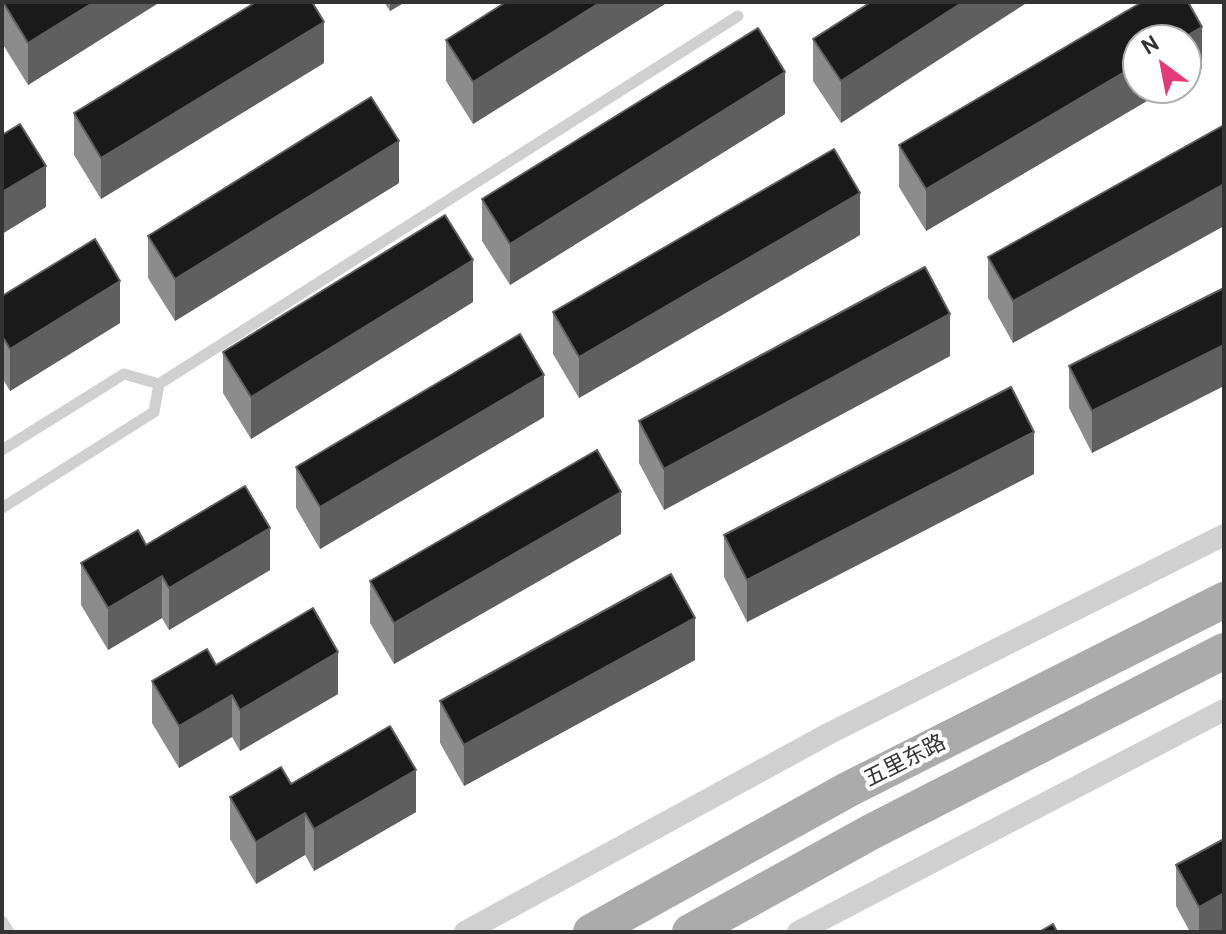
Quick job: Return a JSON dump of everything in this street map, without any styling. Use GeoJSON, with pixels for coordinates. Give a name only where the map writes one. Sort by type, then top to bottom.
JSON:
{"type":"FeatureCollection","features":[{"type":"Feature","properties":{"kind":"main road","name":"五里东路"},"geometry":{"type":"LineString","coordinates":[[591,932],[849,789],[1224,600]]}},
{"type":"Feature","properties":{"kind":"main road"},"geometry":{"type":"LineString","coordinates":[[690,932],[871,832],[1224,651]]}},
{"type":"Feature","properties":{"kind":"street"},"geometry":{"type":"LineString","coordinates":[[465,932],[830,733],[1224,535]]}},
{"type":"Feature","properties":{"kind":"street"},"geometry":{"type":"LineString","coordinates":[[798,932],[1224,710]]}},
{"type":"Feature","properties":{"kind":"lane"},"geometry":{"type":"LineString","coordinates":[[2,508],[154,412],[159,384],[738,16]]}},
{"type":"Feature","properties":{"kind":"lane"},"geometry":{"type":"LineString","coordinates":[[2,450],[124,374],[159,384]]}},
{"type":"Feature","properties":{"kind":"lane"},"geometry":{"type":"LineString","coordinates":[[2,921],[9,932]]}},
{"type":"Feature","properties":{"kind":"building"},"geometry":{"type":"Polygon","coordinates":[[[3,2],[94,2],[28,43],[3,2]]]}},
{"type":"Feature","properties":{"kind":"building"},"geometry":{"type":"Polygon","coordinates":[[[256,2],[312,2],[324,22],[101,158],[74,113],[256,2]]]}},
{"type":"Feature","properties":{"kind":"building"},"geometry":{"type":"Polygon","coordinates":[[[506,2],[601,2],[473,82],[446,40],[506,2]]]}},
{"type":"Feature","properties":{"kind":"building"},"geometry":{"type":"Polygon","coordinates":[[[871,2],[963,2],[841,81],[813,39],[871,2]]]}},
{"type":"Feature","properties":{"kind":"building"},"geometry":{"type":"Polygon","coordinates":[[[1142,2],[1188,2],[1200,24],[1122,24],[1122,73],[926,189],[899,145],[1142,2]]]}},
{"type":"Feature","properties":{"kind":"building"},"geometry":{"type":"Polygon","coordinates":[[[758,28],[785,72],[510,244],[482,199],[758,28]]]}},
{"type":"Feature","properties":{"kind":"building"},"geometry":{"type":"Polygon","coordinates":[[[371,97],[399,141],[175,279],[148,236],[371,97]]]}},
{"type":"Feature","properties":{"kind":"building"},"geometry":{"type":"Polygon","coordinates":[[[20,124],[46,166],[2,192],[2,135],[20,124]]]}},
{"type":"Feature","properties":{"kind":"building"},"geometry":{"type":"Polygon","coordinates":[[[1224,125],[1224,184],[1013,301],[988,257],[1224,125]]]}},
{"type":"Feature","properties":{"kind":"building"},"geometry":{"type":"Polygon","coordinates":[[[834,149],[860,193],[579,357],[553,312],[834,149]]]}},
{"type":"Feature","properties":{"kind":"building"},"geometry":{"type":"Polygon","coordinates":[[[445,215],[473,260],[251,397],[223,352],[445,215]]]}},
{"type":"Feature","properties":{"kind":"building"},"geometry":{"type":"Polygon","coordinates":[[[95,239],[120,281],[10,349],[2,340],[2,296],[95,239]]]}},
{"type":"Feature","properties":{"kind":"building"},"geometry":{"type":"Polygon","coordinates":[[[925,267],[950,314],[664,469],[639,421],[925,267]]]}},
{"type":"Feature","properties":{"kind":"building"},"geometry":{"type":"Polygon","coordinates":[[[1224,288],[1224,345],[1092,411],[1069,366],[1224,288]]]}},
{"type":"Feature","properties":{"kind":"building"},"geometry":{"type":"Polygon","coordinates":[[[520,334],[544,375],[320,507],[296,467],[520,334]]]}},
{"type":"Feature","properties":{"kind":"building"},"geometry":{"type":"Polygon","coordinates":[[[1011,387],[1034,432],[747,580],[724,535],[1011,387]]]}},
{"type":"Feature","properties":{"kind":"building"},"geometry":{"type":"Polygon","coordinates":[[[597,450],[621,492],[394,623],[370,581],[597,450]]]}},
{"type":"Feature","properties":{"kind":"building"},"geometry":{"type":"Polygon","coordinates":[[[245,486],[270,528],[169,588],[162,576],[108,608],[81,563],[138,530],[146,545],[245,486]]]}},
{"type":"Feature","properties":{"kind":"building"},"geometry":{"type":"Polygon","coordinates":[[[671,574],[695,618],[464,745],[440,701],[671,574]]]}},
{"type":"Feature","properties":{"kind":"building"},"geometry":{"type":"Polygon","coordinates":[[[313,608],[338,652],[240,710],[232,695],[179,726],[152,681],[207,649],[216,665],[313,608]]]}},
{"type":"Feature","properties":{"kind":"building"},"geometry":{"type":"Polygon","coordinates":[[[390,726],[416,770],[314,829],[305,813],[256,842],[230,797],[281,767],[291,784],[390,726]]]}},
{"type":"Feature","properties":{"kind":"building"},"geometry":{"type":"Polygon","coordinates":[[[1224,839],[1224,893],[1199,907],[1176,865],[1224,839]]]}},
{"type":"Feature","properties":{"kind":"building"},"geometry":{"type":"Polygon","coordinates":[[[1053,924],[1057,932],[1039,932],[1053,924]]]}}]}
